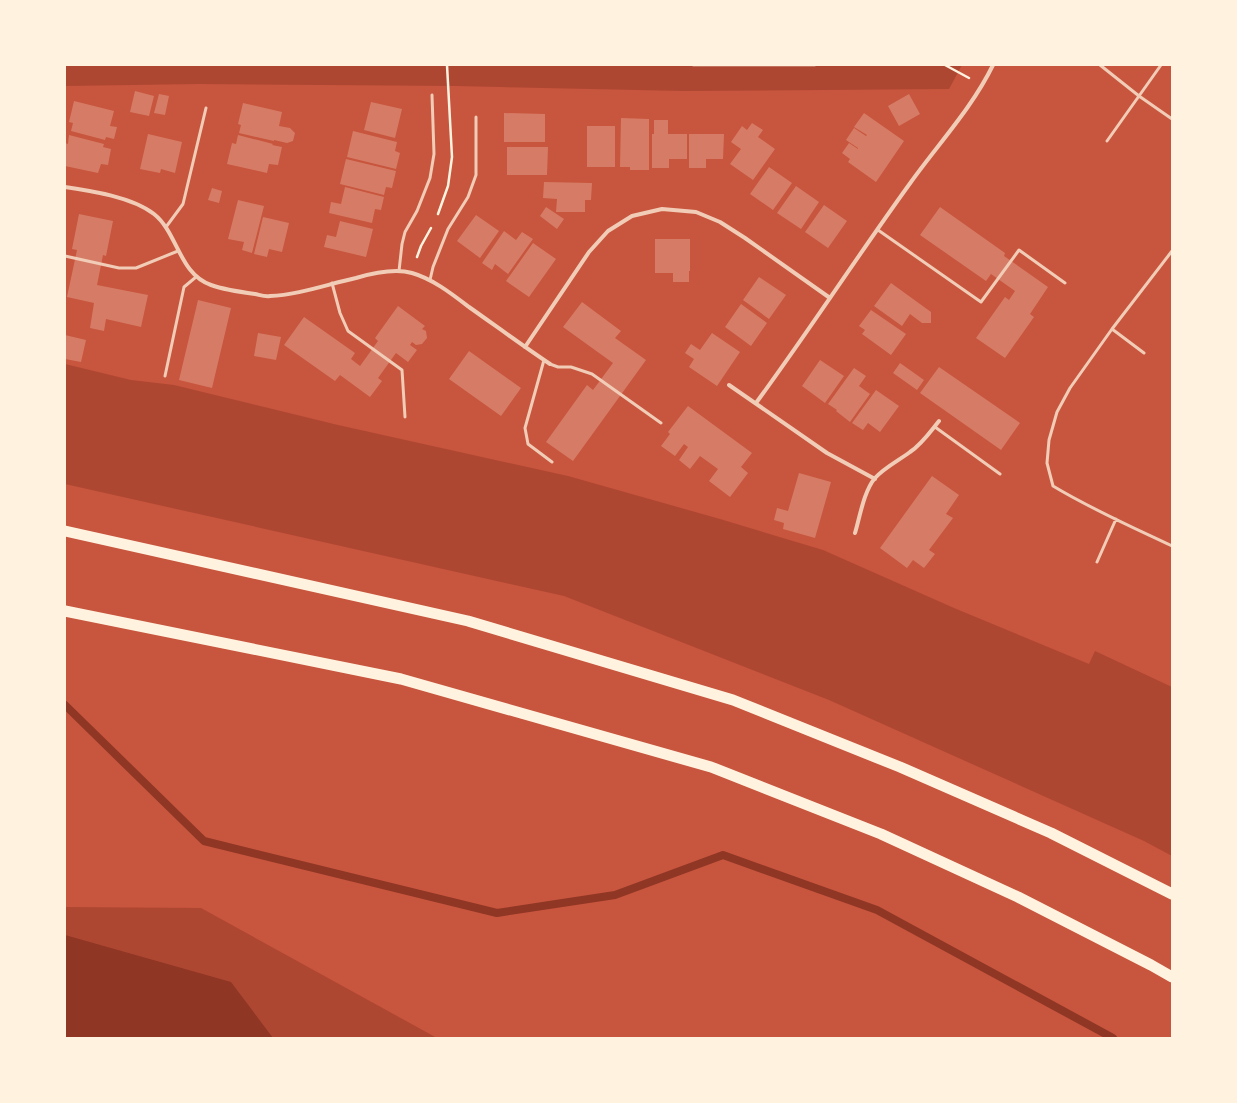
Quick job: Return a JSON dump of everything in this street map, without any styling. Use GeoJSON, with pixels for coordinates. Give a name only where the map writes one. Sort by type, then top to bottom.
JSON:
{"type":"FeatureCollection","features":[{"type":"Feature","properties":{"kind":"highway"},"geometry":{"type":"LineString","coordinates":[[65,531],[468,621],[733,700],[900,767],[1044,830],[1172,894]]}},
{"type":"Feature","properties":{"kind":"highway"},"geometry":{"type":"LineString","coordinates":[[65,612],[401,679],[711,767],[881,834],[1018,897],[1172,977]]}},
{"type":"Feature","properties":{"kind":"street"},"geometry":{"type":"LineString","coordinates":[[756,403],[911,182],[965,112],[983,85],[993,65]]}},
{"type":"Feature","properties":{"kind":"street"},"geometry":{"type":"LineString","coordinates":[[65,187],[97,191],[136,204],[154,214],[166,227],[185,264],[196,277],[210,285],[240,292],[269,296],[300,291],[375,273],[399,271],[412,273],[430,280],[452,294],[550,364]]}},
{"type":"Feature","properties":{"kind":"street"},"geometry":{"type":"LineString","coordinates":[[525,346],[589,252],[608,231],[632,216],[662,209],[696,212],[720,222],[830,298]]}},
{"type":"Feature","properties":{"kind":"street"},"geometry":{"type":"LineString","coordinates":[[729,385],[827,453],[875,479]]}},
{"type":"Feature","properties":{"kind":"street"},"geometry":{"type":"LineString","coordinates":[[855,533],[862,506],[875,479],[888,466],[910,452],[927,437],[939,421]]}},
{"type":"Feature","properties":{"kind":"lane"},"geometry":{"type":"LineString","coordinates":[[1100,65],[1139,96],[1172,119]]}},
{"type":"Feature","properties":{"kind":"lane"},"geometry":{"type":"LineString","coordinates":[[1108,141],[1161,65]]}},
{"type":"Feature","properties":{"kind":"lane"},"geometry":{"type":"LineString","coordinates":[[399,271],[405,232],[417,211],[430,178],[434,154],[432,95]]}},
{"type":"Feature","properties":{"kind":"lane"},"geometry":{"type":"LineString","coordinates":[[166,227],[183,204],[206,108]]}},
{"type":"Feature","properties":{"kind":"lane"},"geometry":{"type":"LineString","coordinates":[[430,280],[433,267],[448,229],[468,197],[476,175],[476,117]]}},
{"type":"Feature","properties":{"kind":"lane"},"geometry":{"type":"LineString","coordinates":[[878,230],[981,302],[1019,250],[1065,283]]}},
{"type":"Feature","properties":{"kind":"lane"},"geometry":{"type":"LineString","coordinates":[[65,256],[119,268],[136,268],[178,251]]}},
{"type":"Feature","properties":{"kind":"lane"},"geometry":{"type":"LineString","coordinates":[[1172,251],[1070,388],[1057,412],[1049,440],[1047,463],[1053,486],[1074,498],[1172,546]]}},
{"type":"Feature","properties":{"kind":"lane"},"geometry":{"type":"LineString","coordinates":[[165,376],[184,287],[196,277]]}},
{"type":"Feature","properties":{"kind":"lane"},"geometry":{"type":"LineString","coordinates":[[332,283],[340,313],[348,331],[402,370],[405,417]]}},
{"type":"Feature","properties":{"kind":"lane"},"geometry":{"type":"LineString","coordinates":[[1112,330],[1144,352]]}},
{"type":"Feature","properties":{"kind":"lane"},"geometry":{"type":"LineString","coordinates":[[544,360],[525,428],[528,444],[552,462]]}},
{"type":"Feature","properties":{"kind":"lane"},"geometry":{"type":"LineString","coordinates":[[550,364],[558,367],[572,367],[592,374],[661,424]]}},
{"type":"Feature","properties":{"kind":"lane"},"geometry":{"type":"LineString","coordinates":[[935,427],[1000,474]]}},
{"type":"Feature","properties":{"kind":"lane"},"geometry":{"type":"LineString","coordinates":[[1097,562],[1116,519]]}},
{"type":"Feature","properties":{"kind":"path"},"geometry":{"type":"LineString","coordinates":[[693,65],[815,65]]}},
{"type":"Feature","properties":{"kind":"path"},"geometry":{"type":"LineString","coordinates":[[945,65],[983,85]]}},
{"type":"Feature","properties":{"kind":"shaded area"},"geometry":{"type":"Polygon","coordinates":[[[65,65],[962,65],[949,89],[684,91],[456,86],[199,84],[65,86],[65,65]]]}},
{"type":"Feature","properties":{"kind":"shaded area"},"geometry":{"type":"Polygon","coordinates":[[[65,364],[131,380],[174,385],[338,425],[568,476],[823,550],[954,608],[1089,664],[1095,651],[1172,687],[1172,856],[1144,841],[829,700],[564,596],[65,484],[65,364]]]}},
{"type":"Feature","properties":{"kind":"shaded area"},"geometry":{"type":"Polygon","coordinates":[[[65,907],[201,908],[437,1038],[65,1038],[65,907]]]}},
{"type":"Feature","properties":{"kind":"shaded area"},"geometry":{"type":"Polygon","coordinates":[[[65,935],[231,982],[273,1038],[65,1038],[65,935]]]}},
{"type":"Feature","properties":{"kind":"building"},"geometry":{"type":"Polygon","coordinates":[[[135,91],[154,96],[149,116],[130,112],[135,91]]]}},
{"type":"Feature","properties":{"kind":"building"},"geometry":{"type":"Polygon","coordinates":[[[159,94],[169,96],[165,115],[154,113],[159,94]]]}},
{"type":"Feature","properties":{"kind":"building"},"geometry":{"type":"Polygon","coordinates":[[[909,94],[920,114],[899,126],[888,106],[909,94]]]}},
{"type":"Feature","properties":{"kind":"building"},"geometry":{"type":"Polygon","coordinates":[[[74,101],[114,111],[110,126],[117,127],[114,139],[106,137],[105,140],[71,131],[73,123],[69,122],[74,101]]]}},
{"type":"Feature","properties":{"kind":"building"},"geometry":{"type":"Polygon","coordinates":[[[371,102],[402,109],[395,138],[364,130],[371,102]]]}},
{"type":"Feature","properties":{"kind":"building"},"geometry":{"type":"Polygon","coordinates":[[[243,103],[282,112],[279,126],[290,128],[295,133],[293,141],[287,143],[239,133],[241,125],[238,124],[243,103]]]}},
{"type":"Feature","properties":{"kind":"building"},"geometry":{"type":"Polygon","coordinates":[[[504,113],[545,114],[545,142],[504,142],[504,113]]]}},
{"type":"Feature","properties":{"kind":"building"},"geometry":{"type":"Polygon","coordinates":[[[864,113],[904,141],[876,182],[848,162],[850,159],[842,153],[849,143],[858,149],[846,140],[854,128],[866,136],[867,135],[854,127],[864,113]]]}},
{"type":"Feature","properties":{"kind":"building"},"geometry":{"type":"Polygon","coordinates":[[[621,118],[649,119],[649,170],[630,170],[630,167],[620,167],[621,118]]]}},
{"type":"Feature","properties":{"kind":"building"},"geometry":{"type":"Polygon","coordinates":[[[654,120],[668,120],[668,134],[687,134],[687,159],[669,159],[669,168],[652,168],[652,134],[654,134],[654,120]]]}},
{"type":"Feature","properties":{"kind":"building"},"geometry":{"type":"Polygon","coordinates":[[[752,123],[763,130],[758,137],[775,149],[753,180],[730,164],[741,149],[731,142],[742,126],[747,130],[752,123]]]}},
{"type":"Feature","properties":{"kind":"building"},"geometry":{"type":"Polygon","coordinates":[[[587,126],[615,126],[615,167],[587,167],[587,126]]]}},
{"type":"Feature","properties":{"kind":"building"},"geometry":{"type":"Polygon","coordinates":[[[353,131],[397,142],[395,151],[400,153],[396,169],[347,157],[353,131]]]}},
{"type":"Feature","properties":{"kind":"building"},"geometry":{"type":"Polygon","coordinates":[[[148,134],[182,142],[175,173],[161,169],[160,173],[140,169],[148,134]]]}},
{"type":"Feature","properties":{"kind":"building"},"geometry":{"type":"Polygon","coordinates":[[[689,134],[724,134],[723,159],[706,159],[706,168],[689,168],[689,134]]]}},
{"type":"Feature","properties":{"kind":"building"},"geometry":{"type":"Polygon","coordinates":[[[69,135],[104,144],[103,147],[111,149],[108,165],[101,164],[98,173],[65,166],[65,143],[68,144],[69,135]]]}},
{"type":"Feature","properties":{"kind":"building"},"geometry":{"type":"Polygon","coordinates":[[[238,135],[282,147],[278,165],[269,164],[267,173],[227,164],[232,143],[236,144],[238,135]]]}},
{"type":"Feature","properties":{"kind":"building"},"geometry":{"type":"Polygon","coordinates":[[[507,147],[548,147],[547,175],[507,175],[507,147]]]}},
{"type":"Feature","properties":{"kind":"building"},"geometry":{"type":"Polygon","coordinates":[[[346,159],[396,171],[392,188],[386,187],[384,195],[340,184],[346,159]]]}},
{"type":"Feature","properties":{"kind":"building"},"geometry":{"type":"Polygon","coordinates":[[[769,167],[792,183],[773,210],[750,194],[769,167]]]}},
{"type":"Feature","properties":{"kind":"building"},"geometry":{"type":"Polygon","coordinates":[[[544,182],[592,183],[591,200],[585,200],[585,212],[556,212],[557,199],[543,198],[544,182]]]}},
{"type":"Feature","properties":{"kind":"building"},"geometry":{"type":"Polygon","coordinates":[[[796,186],[819,202],[801,229],[777,213],[796,186]]]}},
{"type":"Feature","properties":{"kind":"building"},"geometry":{"type":"Polygon","coordinates":[[[345,187],[384,197],[381,210],[375,209],[372,223],[329,213],[331,202],[341,204],[345,187]]]}},
{"type":"Feature","properties":{"kind":"building"},"geometry":{"type":"Polygon","coordinates":[[[212,188],[222,191],[219,203],[208,200],[212,188]]]}},
{"type":"Feature","properties":{"kind":"building"},"geometry":{"type":"Polygon","coordinates":[[[238,200],[264,206],[252,253],[242,250],[244,242],[228,239],[238,200]]]}},
{"type":"Feature","properties":{"kind":"building"},"geometry":{"type":"Polygon","coordinates":[[[824,205],[847,221],[828,248],[805,232],[824,205]]]}},
{"type":"Feature","properties":{"kind":"building"},"geometry":{"type":"Polygon","coordinates":[[[546,207],[564,219],[557,229],[540,216],[546,207]]]}},
{"type":"Feature","properties":{"kind":"building"},"geometry":{"type":"Polygon","coordinates":[[[940,207],[1005,253],[1004,256],[1048,287],[1030,314],[1034,317],[1005,358],[976,338],[1005,297],[1009,300],[1015,291],[991,274],[986,281],[920,235],[940,207]]]}},
{"type":"Feature","properties":{"kind":"building"},"geometry":{"type":"Polygon","coordinates":[[[79,214],[113,221],[106,256],[103,255],[97,285],[148,295],[141,327],[106,319],[104,331],[90,328],[94,303],[67,297],[77,250],[72,249],[79,214]]]}},
{"type":"Feature","properties":{"kind":"building"},"geometry":{"type":"Polygon","coordinates":[[[476,215],[499,231],[480,258],[457,241],[476,215]]]}},
{"type":"Feature","properties":{"kind":"building"},"geometry":{"type":"Polygon","coordinates":[[[263,217],[289,223],[282,252],[269,249],[267,257],[254,254],[263,217]]]}},
{"type":"Feature","properties":{"kind":"building"},"geometry":{"type":"Polygon","coordinates":[[[340,221],[373,229],[366,257],[324,247],[327,235],[336,237],[340,221]]]}},
{"type":"Feature","properties":{"kind":"building"},"geometry":{"type":"Polygon","coordinates":[[[504,231],[516,240],[522,232],[533,239],[508,274],[495,264],[492,270],[482,263],[504,231]]]}},
{"type":"Feature","properties":{"kind":"building"},"geometry":{"type":"Polygon","coordinates":[[[655,239],[690,239],[689,282],[673,282],[673,273],[655,273],[655,239]]]}},
{"type":"Feature","properties":{"kind":"building"},"geometry":{"type":"Polygon","coordinates":[[[533,243],[556,259],[529,297],[506,281],[533,243]]]}},
{"type":"Feature","properties":{"kind":"building"},"geometry":{"type":"Polygon","coordinates":[[[759,277],[786,295],[769,319],[743,300],[759,277]]]}},
{"type":"Feature","properties":{"kind":"building"},"geometry":{"type":"Polygon","coordinates":[[[891,283],[931,312],[931,323],[922,323],[910,314],[902,326],[874,306],[891,283]]]}},
{"type":"Feature","properties":{"kind":"building"},"geometry":{"type":"Polygon","coordinates":[[[198,300],[231,308],[212,388],[179,380],[198,300]]]}},
{"type":"Feature","properties":{"kind":"building"},"geometry":{"type":"Polygon","coordinates":[[[582,302],[621,331],[615,338],[646,360],[573,461],[546,442],[587,385],[593,390],[613,363],[563,327],[582,302]]]}},
{"type":"Feature","properties":{"kind":"building"},"geometry":{"type":"Polygon","coordinates":[[[741,304],[767,323],[751,346],[725,327],[741,304]]]}},
{"type":"Feature","properties":{"kind":"building"},"geometry":{"type":"Polygon","coordinates":[[[398,306],[425,326],[422,329],[426,331],[427,338],[422,344],[416,345],[412,342],[410,345],[417,350],[408,362],[396,353],[378,378],[382,381],[370,397],[340,375],[335,381],[284,345],[304,317],[355,353],[351,359],[360,366],[378,341],[375,338],[398,306]]]}},
{"type":"Feature","properties":{"kind":"building"},"geometry":{"type":"Polygon","coordinates":[[[871,310],[906,334],[891,355],[862,334],[865,330],[859,326],[871,310]]]}},
{"type":"Feature","properties":{"kind":"building"},"geometry":{"type":"Polygon","coordinates":[[[258,333],[281,337],[276,360],[254,356],[258,333]]]}},
{"type":"Feature","properties":{"kind":"building"},"geometry":{"type":"Polygon","coordinates":[[[712,333],[740,352],[717,386],[689,367],[694,359],[685,353],[691,344],[700,350],[712,333]]]}},
{"type":"Feature","properties":{"kind":"building"},"geometry":{"type":"Polygon","coordinates":[[[65,335],[86,340],[81,362],[65,359],[65,335]]]}},
{"type":"Feature","properties":{"kind":"building"},"geometry":{"type":"Polygon","coordinates":[[[469,351],[521,388],[501,416],[449,379],[469,351]]]}},
{"type":"Feature","properties":{"kind":"building"},"geometry":{"type":"Polygon","coordinates":[[[820,360],[844,376],[825,403],[802,386],[820,360]]]}},
{"type":"Feature","properties":{"kind":"building"},"geometry":{"type":"Polygon","coordinates":[[[900,363],[924,380],[917,390],[893,373],[900,363]]]}},
{"type":"Feature","properties":{"kind":"building"},"geometry":{"type":"Polygon","coordinates":[[[939,367],[1020,423],[1001,450],[920,393],[939,367]]]}},
{"type":"Feature","properties":{"kind":"building"},"geometry":{"type":"Polygon","coordinates":[[[854,368],[866,376],[859,386],[870,394],[850,422],[828,404],[854,368]]]}},
{"type":"Feature","properties":{"kind":"building"},"geometry":{"type":"Polygon","coordinates":[[[876,390],[899,406],[880,432],[868,423],[863,430],[852,423],[876,390]]]}},
{"type":"Feature","properties":{"kind":"building"},"geometry":{"type":"Polygon","coordinates":[[[688,406],[752,453],[741,467],[748,473],[730,497],[709,481],[718,469],[700,456],[690,469],[679,460],[688,447],[684,444],[675,456],[661,446],[670,434],[668,432],[688,406]]]}},
{"type":"Feature","properties":{"kind":"building"},"geometry":{"type":"Polygon","coordinates":[[[799,473],[831,482],[815,538],[783,529],[784,523],[774,520],[777,508],[788,511],[799,473]]]}},
{"type":"Feature","properties":{"kind":"building"},"geometry":{"type":"Polygon","coordinates":[[[932,476],[959,495],[946,514],[953,518],[929,550],[935,554],[924,568],[913,560],[907,568],[880,548],[932,476]]]}},
{"type":"Feature","properties":{"kind":"waterway"},"geometry":{"type":"LineString","coordinates":[[65,705],[204,841],[497,913],[615,895],[723,855],[877,910],[1113,1038]]}}]}
